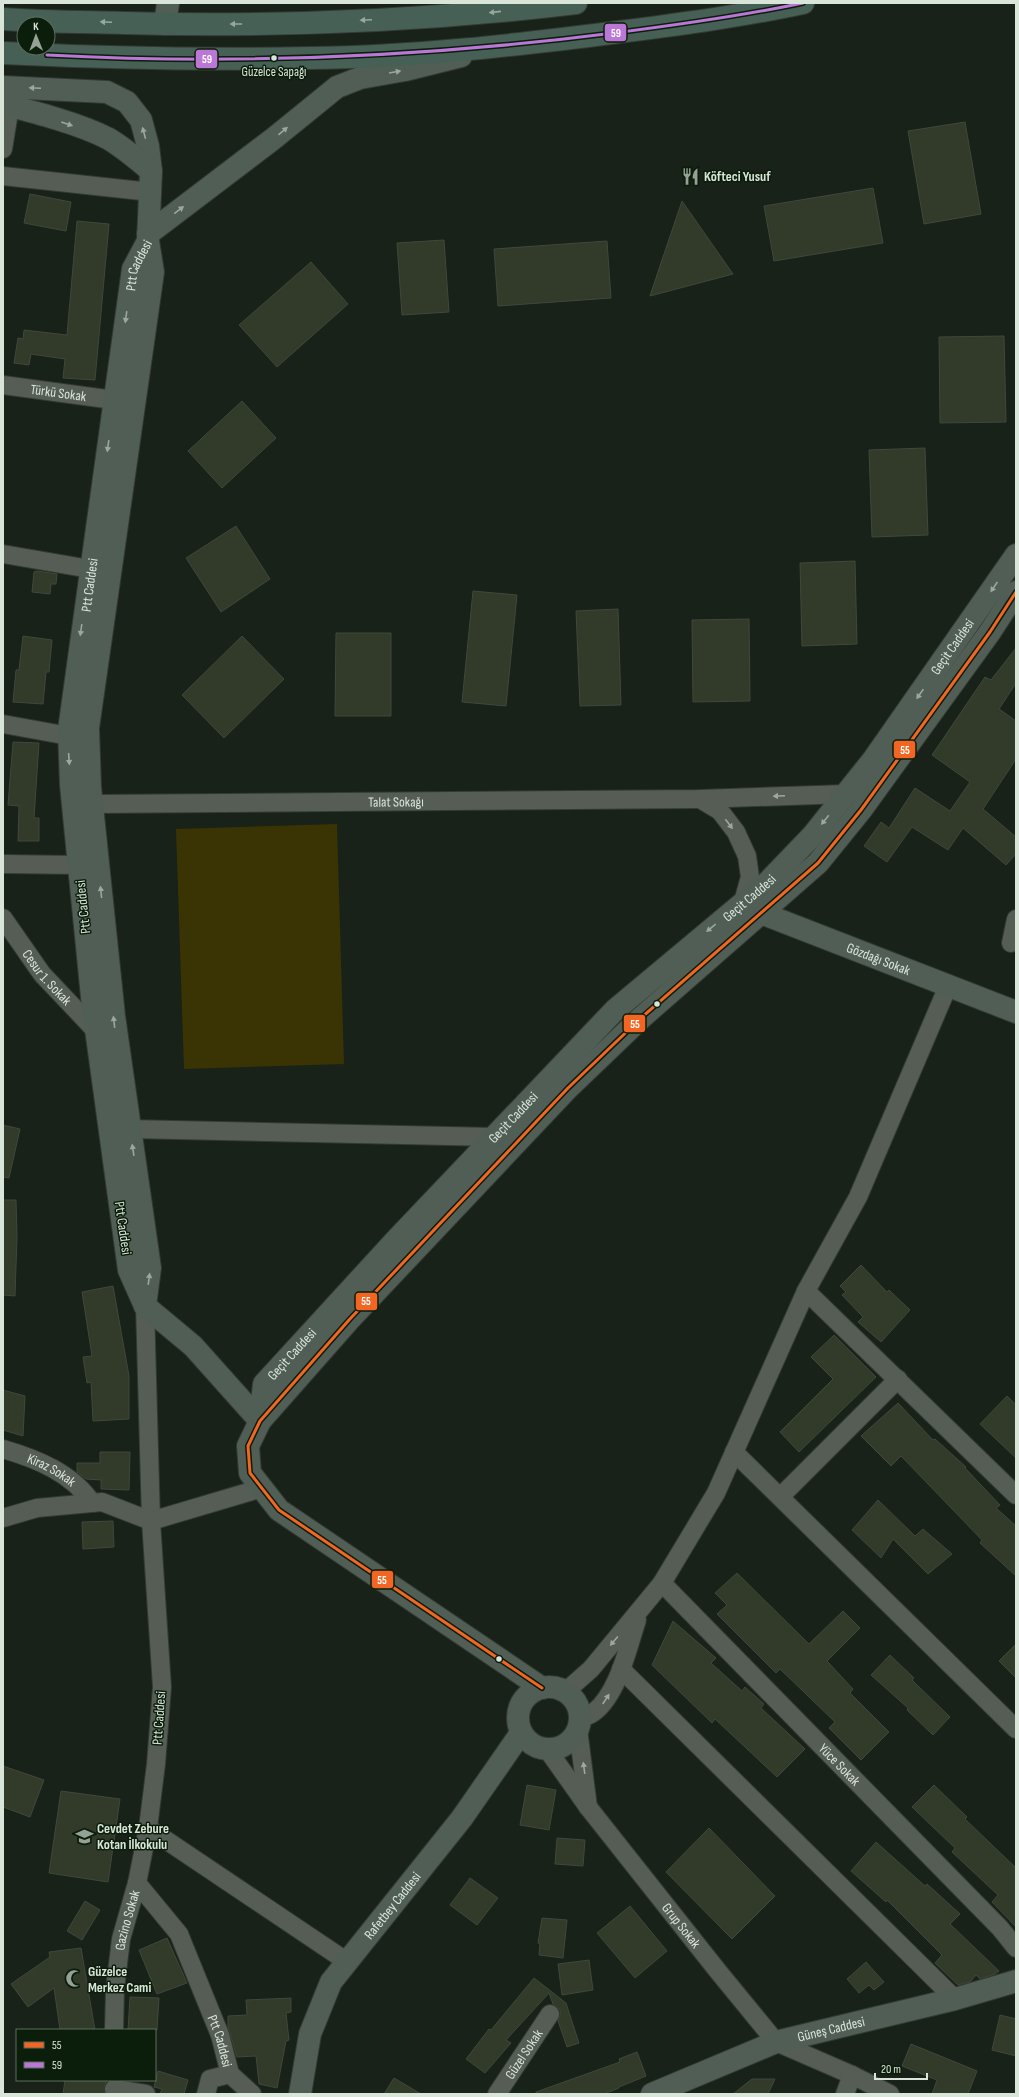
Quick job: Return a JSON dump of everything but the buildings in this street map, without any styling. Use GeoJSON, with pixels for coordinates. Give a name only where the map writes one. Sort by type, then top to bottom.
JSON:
{"type":"FeatureCollection","features":[{"type":"Feature","properties":{"kind":"highway"},"geometry":{"type":"LineString","coordinates":[[3,19],[166,13],[260,25],[457,16],[576,3]]}},
{"type":"Feature","properties":{"kind":"highway"},"geometry":{"type":"LineString","coordinates":[[3,53],[79,57],[311,58],[504,46],[655,27],[803,3]]}},
{"type":"Feature","properties":{"kind":"main road"},"geometry":{"type":"LineString","coordinates":[[148,237],[337,87],[360,78],[405,70],[504,46]]}},
{"type":"Feature","properties":{"kind":"main road"},"geometry":{"type":"LineString","coordinates":[[5,99],[106,92],[127,102],[141,120],[148,146],[151,181],[148,237]]}},
{"type":"Feature","properties":{"kind":"main road"},"geometry":{"type":"LineString","coordinates":[[5,99],[28,110],[108,139],[131,154],[151,181]]}},
{"type":"Feature","properties":{"kind":"main road","name":"Ptt Caddesi"},"geometry":{"type":"LineString","coordinates":[[144,1306],[129,1270],[96,1031],[70,777],[69,736],[74,678],[133,269],[148,237]]}},
{"type":"Feature","properties":{"kind":"main road","name":"Ptt Caddesi"},"geometry":{"type":"LineString","coordinates":[[144,1306],[150,1268],[114,1016],[88,755],[90,700],[153,272],[148,237]]}},
{"type":"Feature","properties":{"kind":"main road","name":"Geçit Caddesi"},"geometry":{"type":"LineString","coordinates":[[260,1421],[349,1320],[568,1088],[641,1018],[752,907],[767,883],[814,835],[878,754],[1016,554]]}},
{"type":"Feature","properties":{"kind":"main road","name":"Geçit Caddesi"},"geometry":{"type":"LineString","coordinates":[[260,1421],[264,1384],[396,1240],[615,1010],[752,907],[818,863],[861,810],[990,632],[1016,592]]}},
{"type":"Feature","properties":{"kind":"main road","name":"Gözdağı Sokak"},"geometry":{"type":"LineString","coordinates":[[752,907],[1016,1012]]}},
{"type":"Feature","properties":{"kind":"main road"},"geometry":{"type":"LineString","coordinates":[[144,1306],[193,1346],[260,1421],[248,1446],[250,1473],[279,1510],[542,1688]]}},
{"type":"Feature","properties":{"kind":"main road"},"geometry":{"type":"LineString","coordinates":[[509,1665],[519,1710],[518,1718],[521,1733],[528,1741],[537,1747],[547,1749],[557,1748],[566,1744],[573,1737],[579,1724],[578,1708],[573,1699],[565,1692],[554,1688],[542,1688],[527,1696],[519,1710]]}},
{"type":"Feature","properties":{"kind":"main road","name":"Rafetbey Caddesi"},"geometry":{"type":"LineString","coordinates":[[300,2094],[310,2034],[331,1982],[346,1961],[462,1818],[521,1733]]}},
{"type":"Feature","properties":{"kind":"main road","name":"Güneş Caddesi"},"geometry":{"type":"LineString","coordinates":[[652,2094],[776,2042],[955,1998],[1016,1981]]}},
{"type":"Feature","properties":{"kind":"street"},"geometry":{"type":"LineString","coordinates":[[3,149],[5,99]]}},
{"type":"Feature","properties":{"kind":"street"},"geometry":{"type":"LineString","coordinates":[[3,176],[151,181]]}},
{"type":"Feature","properties":{"kind":"street","name":"Türkü Sokak"},"geometry":{"type":"LineString","coordinates":[[3,385],[114,400]]}},
{"type":"Feature","properties":{"kind":"street"},"geometry":{"type":"LineString","coordinates":[[3,554],[90,569]]}},
{"type":"Feature","properties":{"kind":"street"},"geometry":{"type":"LineString","coordinates":[[3,724],[69,736]]}},
{"type":"Feature","properties":{"kind":"street","name":"Talat Sokağı"},"geometry":{"type":"LineString","coordinates":[[92,804],[700,799],[846,794]]}},
{"type":"Feature","properties":{"kind":"street"},"geometry":{"type":"LineString","coordinates":[[700,799],[720,812],[736,832],[746,856],[750,877],[752,907]]}},
{"type":"Feature","properties":{"kind":"street"},"geometry":{"type":"LineString","coordinates":[[3,864],[79,865]]}},
{"type":"Feature","properties":{"kind":"street","name":"Cesur 1. Sokak"},"geometry":{"type":"LineString","coordinates":[[3,918],[42,974],[96,1031]]}},
{"type":"Feature","properties":{"kind":"street"},"geometry":{"type":"LineString","coordinates":[[1011,943],[1016,919]]}},
{"type":"Feature","properties":{"kind":"street"},"geometry":{"type":"LineString","coordinates":[[565,1692],[591,1669],[662,1583],[716,1493],[806,1291],[858,1197],[948,986]]}},
{"type":"Feature","properties":{"kind":"street"},"geometry":{"type":"LineString","coordinates":[[130,1129],[494,1137]]}},
{"type":"Feature","properties":{"kind":"street"},"geometry":{"type":"LineString","coordinates":[[806,1291],[1016,1495]]}},
{"type":"Feature","properties":{"kind":"street","name":"Ptt Caddesi"},"geometry":{"type":"LineString","coordinates":[[144,1306],[151,1521],[162,1687],[156,1764],[148,1828],[137,1883],[179,1934],[220,2035],[230,2074],[252,2094]]}},
{"type":"Feature","properties":{"kind":"street"},"geometry":{"type":"LineString","coordinates":[[780,1497],[898,1379]]}},
{"type":"Feature","properties":{"kind":"street","name":"Kiraz Sokak"},"geometry":{"type":"LineString","coordinates":[[3,1449],[51,1467],[79,1486],[92,1503]]}},
{"type":"Feature","properties":{"kind":"street"},"geometry":{"type":"LineString","coordinates":[[734,1452],[1016,1728]]}},
{"type":"Feature","properties":{"kind":"street"},"geometry":{"type":"LineString","coordinates":[[3,1518],[37,1508],[102,1502],[151,1521],[262,1488]]}},
{"type":"Feature","properties":{"kind":"street","name":"Yüce Sokak"},"geometry":{"type":"LineString","coordinates":[[662,1583],[1000,1928],[1016,1948]]}},
{"type":"Feature","properties":{"kind":"street"},"geometry":{"type":"LineString","coordinates":[[588,1807],[579,1724],[602,1705],[621,1669],[640,1611]]}},
{"type":"Feature","properties":{"kind":"street"},"geometry":{"type":"LineString","coordinates":[[621,1669],[955,1998]]}},
{"type":"Feature","properties":{"kind":"street","name":"Grup Sokak"},"geometry":{"type":"LineString","coordinates":[[547,1749],[588,1807],[776,2042]]}},
{"type":"Feature","properties":{"kind":"street"},"geometry":{"type":"LineString","coordinates":[[148,1828],[346,1961]]}},
{"type":"Feature","properties":{"kind":"street","name":"Gazino Sokak"},"geometry":{"type":"LineString","coordinates":[[114,2029],[115,1989],[121,1940],[137,1883]]}},
{"type":"Feature","properties":{"kind":"street","name":"Güzel Sokak"},"geometry":{"type":"LineString","coordinates":[[497,2094],[550,2014]]}},
{"type":"Feature","properties":{"kind":"street"},"geometry":{"type":"LineString","coordinates":[[776,2042],[852,2075],[890,2094]]}},
{"type":"Feature","properties":{"kind":"street"},"geometry":{"type":"LineString","coordinates":[[206,2094],[210,2079],[230,2074]]}},
{"type":"Feature","properties":{"kind":"street"},"geometry":{"type":"LineString","coordinates":[[845,2094],[852,2075]]}},
{"type":"Feature","properties":{"kind":"street"},"geometry":{"type":"LineString","coordinates":[[114,2088],[146,2094]]}},
{"type":"Feature","properties":{"kind":"shaded area"},"geometry":{"type":"Polygon","coordinates":[[[337,824],[344,1064],[184,1069],[176,829],[337,824]]]}},
{"type":"Feature","properties":{"kind":"transit line","name":"59"},"geometry":{"type":"LineString","coordinates":[[56,55],[118,58],[260,59],[402,53],[473,48],[614,33],[709,20],[803,3]]}},
{"type":"Feature","properties":{"kind":"transit line","name":"55"},"geometry":{"type":"LineString","coordinates":[[542,1688],[279,1510],[250,1473],[248,1446],[260,1421],[349,1320],[568,1088],[641,1018],[818,863],[861,810],[990,632],[1016,592]]}},
{"type":"Feature","properties":{"kind":"place","name":"Güzelce Sapağı"},"geometry":{"type":"Point","coordinates":[274,58]}},
{"type":"Feature","properties":{"kind":"place","name":"Köfteci Yusuf"},"geometry":{"type":"Point","coordinates":[691,176]}},
{"type":"Feature","properties":{"kind":"place","name":"Cevdet Zebure Kotan İlkokulu"},"geometry":{"type":"Point","coordinates":[84,1836]}},
{"type":"Feature","properties":{"kind":"place","name":"Güzelce Merkez Cami"},"geometry":{"type":"Point","coordinates":[75,1979]}}]}
